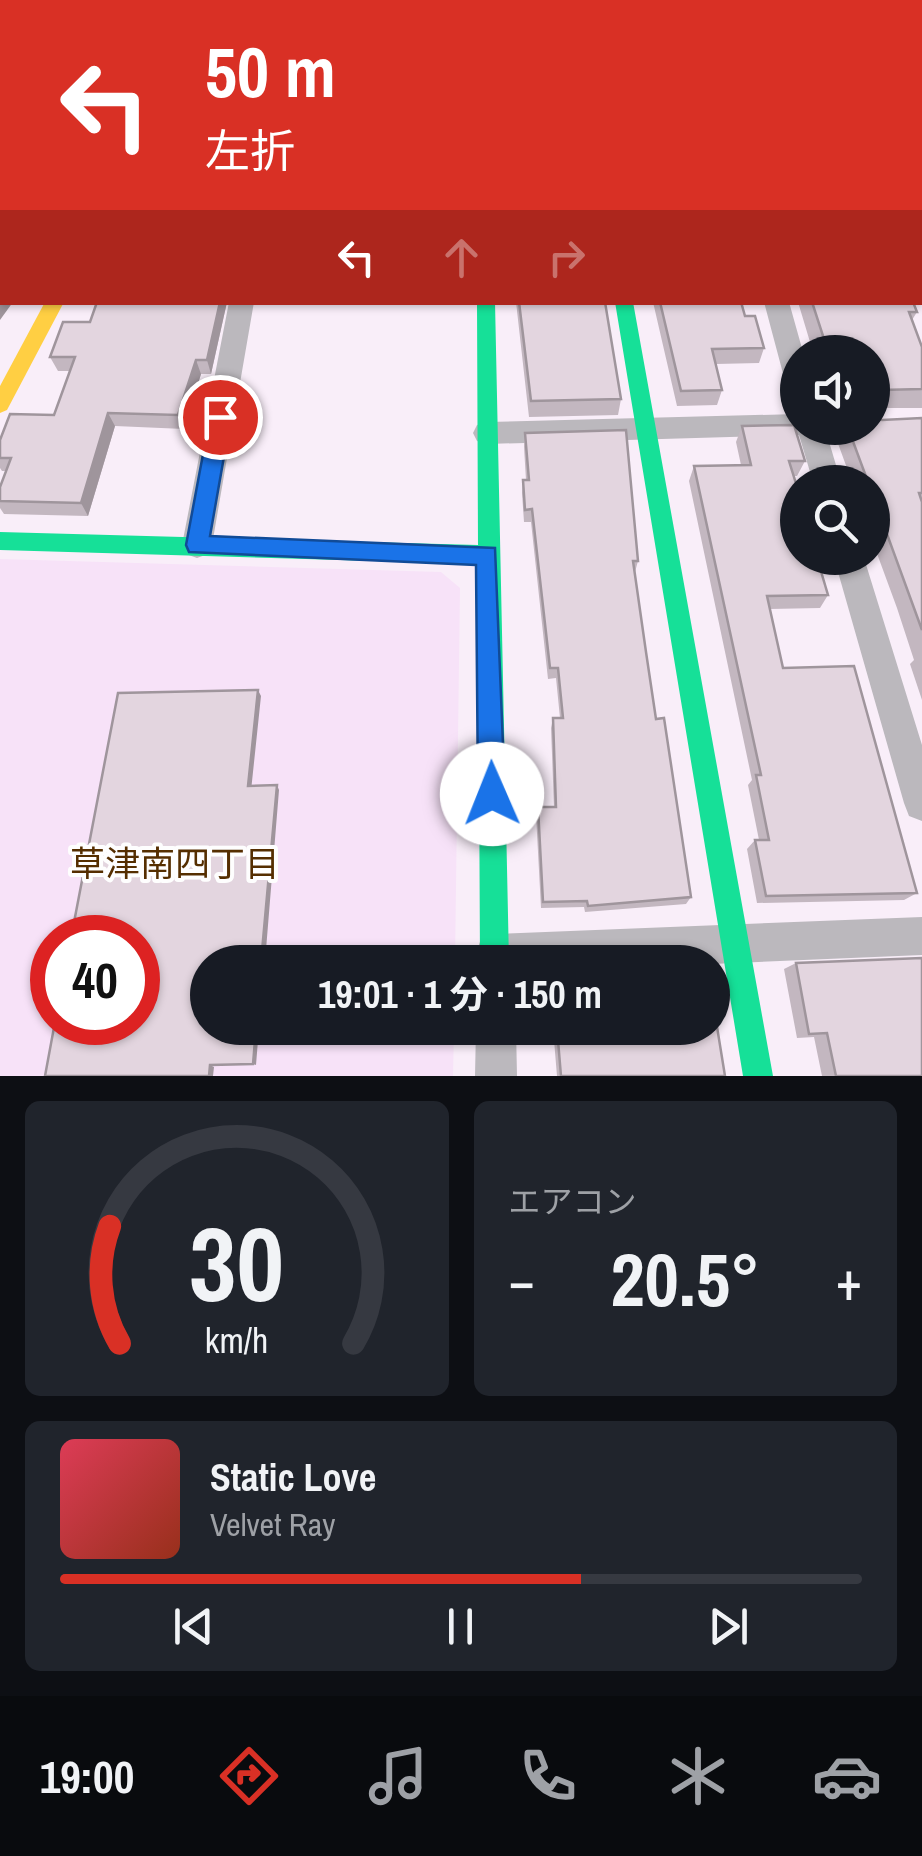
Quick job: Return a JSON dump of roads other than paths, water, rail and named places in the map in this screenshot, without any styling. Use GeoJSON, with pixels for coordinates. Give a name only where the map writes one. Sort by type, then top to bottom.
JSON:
{"type":"FeatureCollection","features":[{"type":"Feature","properties":{"kind":"main road"},"geometry":{"type":"LineString","coordinates":[[0,405],[53,305]]}},
{"type":"Feature","properties":{"kind":"main road"},"geometry":{"type":"LineString","coordinates":[[486,305],[495,945]]}},
{"type":"Feature","properties":{"kind":"main road"},"geometry":{"type":"LineString","coordinates":[[624,305],[758,1076]]}},
{"type":"Feature","properties":{"kind":"main road"},"geometry":{"type":"LineString","coordinates":[[0,541],[487,555]]}},
{"type":"Feature","properties":{"kind":"street"},"geometry":{"type":"LineString","coordinates":[[197,545],[241,305]]}},
{"type":"Feature","properties":{"kind":"street"},"geometry":{"type":"LineString","coordinates":[[777,305],[785,335]]}},
{"type":"Feature","properties":{"kind":"street"},"geometry":{"type":"LineString","coordinates":[[487,433],[780,425]]}},
{"type":"Feature","properties":{"kind":"street"},"geometry":{"type":"LineString","coordinates":[[854,575],[922,802]]}},
{"type":"Feature","properties":{"kind":"street"},"geometry":{"type":"LineString","coordinates":[[689,945],[922,936]]}},
{"type":"Feature","properties":{"kind":"street"},"geometry":{"type":"LineString","coordinates":[[496,1045],[496,1076]]}},
{"type":"Feature","properties":{"kind":"district","name":"草津南四丁目"},"geometry":{"type":"Point","coordinates":[175,863]}}]}
